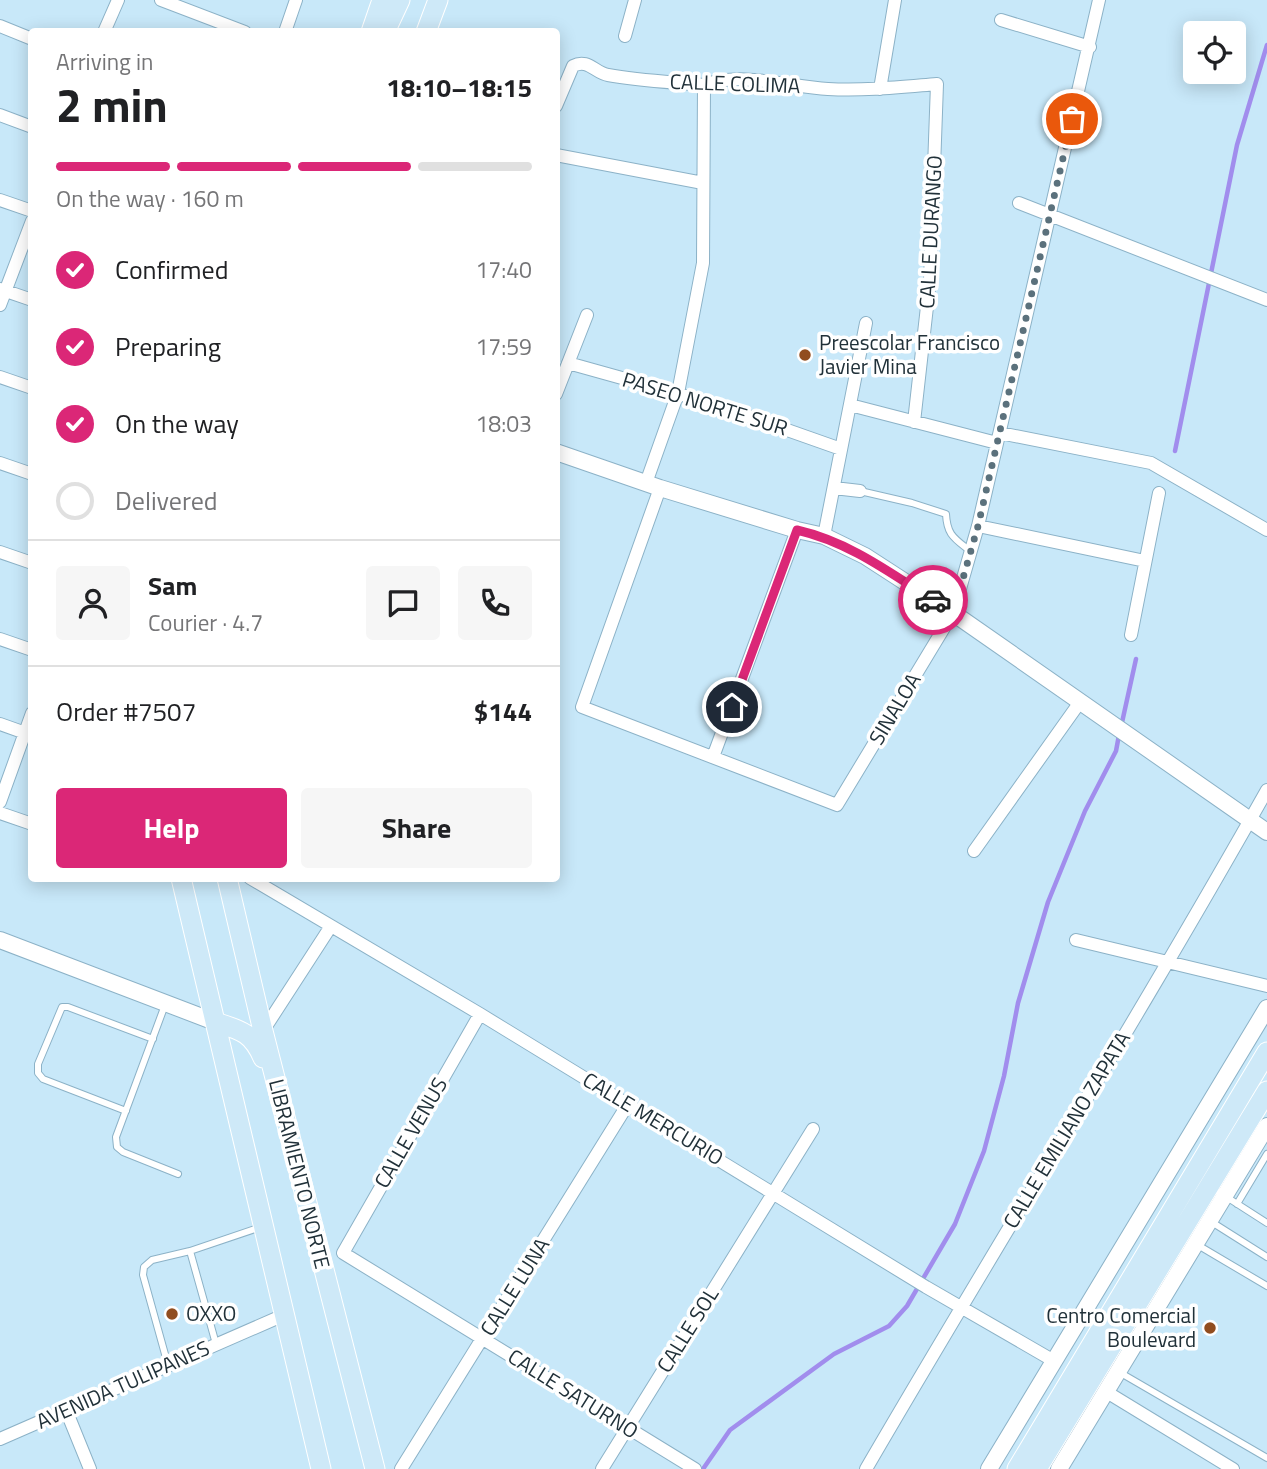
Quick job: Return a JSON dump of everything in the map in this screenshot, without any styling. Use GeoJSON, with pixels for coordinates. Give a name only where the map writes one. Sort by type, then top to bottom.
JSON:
{"type":"FeatureCollection","features":[{"type":"Feature","properties":{"kind":"main road"},"geometry":{"type":"LineString","coordinates":[[372,28],[382,0]]}},
{"type":"Feature","properties":{"kind":"main road"},"geometry":{"type":"LineString","coordinates":[[387,28],[401,0]]}},
{"type":"Feature","properties":{"kind":"main road"},"geometry":{"type":"LineString","coordinates":[[395,28],[401,0]]}},
{"type":"Feature","properties":{"kind":"main road"},"geometry":{"type":"LineString","coordinates":[[428,28],[438,0]]}},
{"type":"Feature","properties":{"kind":"main road"},"geometry":{"type":"LineString","coordinates":[[182,882],[321,1469]]}},
{"type":"Feature","properties":{"kind":"main road","name":"LIBRAMIENTO NORTE"},"geometry":{"type":"LineString","coordinates":[[228,882],[262,1031],[374,1469]]}},
{"type":"Feature","properties":{"kind":"main road"},"geometry":{"type":"LineString","coordinates":[[215,1021],[245,1032],[256,1043],[280,1129],[290,1136]]}},
{"type":"Feature","properties":{"kind":"main road"},"geometry":{"type":"LineString","coordinates":[[1216,1190],[1267,1052]]}},
{"type":"Feature","properties":{"kind":"main road"},"geometry":{"type":"LineString","coordinates":[[1017,1469],[1194,1209],[1216,1190],[1267,1091]]}},
{"type":"Feature","properties":{"kind":"main road"},"geometry":{"type":"LineString","coordinates":[[1037,1469],[1194,1209]]}},
{"type":"Feature","properties":{"kind":"street"},"geometry":{"type":"LineString","coordinates":[[106,28],[118,0]]}},
{"type":"Feature","properties":{"kind":"street"},"geometry":{"type":"LineString","coordinates":[[161,0],[234,28]]}},
{"type":"Feature","properties":{"kind":"street"},"geometry":{"type":"LineString","coordinates":[[286,28],[296,0]]}},
{"type":"Feature","properties":{"kind":"street"},"geometry":{"type":"LineString","coordinates":[[625,36],[635,0]]}},
{"type":"Feature","properties":{"kind":"street"},"geometry":{"type":"LineString","coordinates":[[880,89],[895,0]]}},
{"type":"Feature","properties":{"kind":"street","name":"SINALOA"},"geometry":{"type":"LineString","coordinates":[[713,757],[837,805],[953,613],[978,526],[1099,0]]}},
{"type":"Feature","properties":{"kind":"street"},"geometry":{"type":"LineString","coordinates":[[1001,20],[1090,47]]}},
{"type":"Feature","properties":{"kind":"street"},"geometry":{"type":"LineString","coordinates":[[0,26],[28,37]]}},
{"type":"Feature","properties":{"kind":"street","name":"CALLE COLIMA"},"geometry":{"type":"LineString","coordinates":[[560,97],[573,66],[578,63],[587,64],[605,75],[704,85],[714,81],[762,81],[827,89],[880,89],[937,84]]}},
{"type":"Feature","properties":{"kind":"street","name":"CALLE DURANGO"},"geometry":{"type":"LineString","coordinates":[[914,422],[930,281],[937,84]]}},
{"type":"Feature","properties":{"kind":"street"},"geometry":{"type":"LineString","coordinates":[[704,85],[703,263],[678,393],[667,424],[653,485],[582,707],[713,757],[797,530]]}},
{"type":"Feature","properties":{"kind":"street"},"geometry":{"type":"LineString","coordinates":[[0,116],[28,126]]}},
{"type":"Feature","properties":{"kind":"street"},"geometry":{"type":"LineString","coordinates":[[560,156],[703,183]]}},
{"type":"Feature","properties":{"kind":"street"},"geometry":{"type":"LineString","coordinates":[[0,200],[28,210]]}},
{"type":"Feature","properties":{"kind":"street"},"geometry":{"type":"LineString","coordinates":[[1019,203],[1267,300]]}},
{"type":"Feature","properties":{"kind":"street"},"geometry":{"type":"LineString","coordinates":[[0,305],[3,289],[28,230]]}},
{"type":"Feature","properties":{"kind":"street"},"geometry":{"type":"LineString","coordinates":[[3,289],[28,298]]}},
{"type":"Feature","properties":{"kind":"street"},"geometry":{"type":"LineString","coordinates":[[560,384],[587,315]]}},
{"type":"Feature","properties":{"kind":"street"},"geometry":{"type":"LineString","coordinates":[[824,537],[866,323]]}},
{"type":"Feature","properties":{"kind":"street","name":"PASEO NORTE SUR"},"geometry":{"type":"LineString","coordinates":[[568,363],[708,402],[841,449]]}},
{"type":"Feature","properties":{"kind":"street"},"geometry":{"type":"LineString","coordinates":[[0,377],[28,387]]}},
{"type":"Feature","properties":{"kind":"street"},"geometry":{"type":"LineString","coordinates":[[850,405],[914,422],[1151,463],[1267,530]]}},
{"type":"Feature","properties":{"kind":"street"},"geometry":{"type":"LineString","coordinates":[[560,453],[824,537],[865,556],[953,613],[1267,832]]}},
{"type":"Feature","properties":{"kind":"street"},"geometry":{"type":"LineString","coordinates":[[0,463],[28,473]]}},
{"type":"Feature","properties":{"kind":"street"},"geometry":{"type":"LineString","coordinates":[[834,488],[860,491]]}},
{"type":"Feature","properties":{"kind":"street"},"geometry":{"type":"LineString","coordinates":[[1131,635],[1159,493]]}},
{"type":"Feature","properties":{"kind":"street"},"geometry":{"type":"LineString","coordinates":[[978,526],[1145,561]]}},
{"type":"Feature","properties":{"kind":"street"},"geometry":{"type":"LineString","coordinates":[[0,552],[28,562]]}},
{"type":"Feature","properties":{"kind":"street"},"geometry":{"type":"LineString","coordinates":[[0,639],[28,649]]}},
{"type":"Feature","properties":{"kind":"street"},"geometry":{"type":"LineString","coordinates":[[974,851],[1080,702]]}},
{"type":"Feature","properties":{"kind":"street"},"geometry":{"type":"LineString","coordinates":[[0,723],[28,734],[0,802]]}},
{"type":"Feature","properties":{"kind":"street","name":"CALLE EMILIANO ZAPATA"},"geometry":{"type":"LineString","coordinates":[[866,1469],[960,1307],[1169,961],[1267,790]]}},
{"type":"Feature","properties":{"kind":"street"},"geometry":{"type":"LineString","coordinates":[[0,813],[28,823]]}},
{"type":"Feature","properties":{"kind":"street","name":"CALLE MERCURIO"},"geometry":{"type":"LineString","coordinates":[[257,882],[480,1014],[921,1284],[1054,1361]]}},
{"type":"Feature","properties":{"kind":"street"},"geometry":{"type":"LineString","coordinates":[[262,1031],[331,926]]}},
{"type":"Feature","properties":{"kind":"street"},"geometry":{"type":"LineString","coordinates":[[0,940],[215,1021]]}},
{"type":"Feature","properties":{"kind":"street"},"geometry":{"type":"LineString","coordinates":[[1076,940],[1267,986]]}},
{"type":"Feature","properties":{"kind":"street"},"geometry":{"type":"LineString","coordinates":[[989,1469],[1267,1008]]}},
{"type":"Feature","properties":{"kind":"street","name":"CALLE VENUS"},"geometry":{"type":"LineString","coordinates":[[343,1253],[480,1014]]}},
{"type":"Feature","properties":{"kind":"street","name":"CALLE LUNA"},"geometry":{"type":"LineString","coordinates":[[401,1469],[628,1104]]}},
{"type":"Feature","properties":{"kind":"street"},"geometry":{"type":"LineString","coordinates":[[1216,1190],[1267,1126]]}},
{"type":"Feature","properties":{"kind":"street","name":"CALLE SOL"},"geometry":{"type":"LineString","coordinates":[[602,1469],[813,1129]]}},
{"type":"Feature","properties":{"kind":"street"},"geometry":{"type":"LineString","coordinates":[[1059,1469],[1195,1243],[1194,1209]]}},
{"type":"Feature","properties":{"kind":"street","name":"CALLE SATURNO"},"geometry":{"type":"LineString","coordinates":[[343,1253],[691,1466]]}},
{"type":"Feature","properties":{"kind":"street","name":"AVENIDA TULIPANES"},"geometry":{"type":"LineString","coordinates":[[0,1439],[284,1315]]}},
{"type":"Feature","properties":{"kind":"street"},"geometry":{"type":"LineString","coordinates":[[1105,1391],[1233,1469]]}},
{"type":"Feature","properties":{"kind":"street"},"geometry":{"type":"LineString","coordinates":[[65,1410],[90,1469]]}},
{"type":"Feature","properties":{"kind":"lane"},"geometry":{"type":"LineString","coordinates":[[860,491],[946,514],[950,534],[970,551]]}},
{"type":"Feature","properties":{"kind":"lane"},"geometry":{"type":"LineString","coordinates":[[166,1003],[116,1137],[117,1147],[123,1152],[177,1174]]}},
{"type":"Feature","properties":{"kind":"lane"},"geometry":{"type":"LineString","coordinates":[[126,1111],[43,1079],[38,1073],[38,1064],[62,1007],[153,1039]]}},
{"type":"Feature","properties":{"kind":"lane"},"geometry":{"type":"LineString","coordinates":[[1216,1190],[1267,1154]]}},
{"type":"Feature","properties":{"kind":"lane"},"geometry":{"type":"LineString","coordinates":[[1174,1162],[1267,1223]]}},
{"type":"Feature","properties":{"kind":"lane"},"geometry":{"type":"LineString","coordinates":[[1162,1183],[1194,1209],[1267,1257]]}},
{"type":"Feature","properties":{"kind":"lane"},"geometry":{"type":"LineString","coordinates":[[168,1365],[143,1275],[144,1267],[152,1260],[190,1251],[263,1227]]}},
{"type":"Feature","properties":{"kind":"lane"},"geometry":{"type":"LineString","coordinates":[[1195,1243],[1267,1286]]}},
{"type":"Feature","properties":{"kind":"lane"},"geometry":{"type":"LineString","coordinates":[[190,1251],[216,1344]]}},
{"type":"Feature","properties":{"kind":"lane"},"geometry":{"type":"LineString","coordinates":[[1117,1371],[1267,1458]]}},
{"type":"Feature","properties":{"kind":"waterway"},"geometry":{"type":"LineString","coordinates":[[1175,451],[1237,145],[1267,45]]}},
{"type":"Feature","properties":{"kind":"waterway"},"geometry":{"type":"LineString","coordinates":[[1121,727],[1136,659]]}},
{"type":"Feature","properties":{"kind":"waterway"},"geometry":{"type":"LineString","coordinates":[[703,1469],[730,1430],[834,1354],[889,1326],[907,1306],[955,1224],[984,1151],[1004,1076],[1018,1003],[1048,902],[1085,811],[1116,751],[1119,735]]}},
{"type":"Feature","properties":{"kind":"way so far"},"geometry":{"type":"LineString","coordinates":[[933,600],[953,613],[978,526],[1072,119]]}},
{"type":"Feature","properties":{"kind":"place","name":"Preescolar Francisco Javier Mina"},"geometry":{"type":"Point","coordinates":[805,355]}},
{"type":"Feature","properties":{"kind":"place","name":"OXXO"},"geometry":{"type":"Point","coordinates":[172,1314]}},
{"type":"Feature","properties":{"kind":"place","name":"Centro Comercial Boulevard"},"geometry":{"type":"Point","coordinates":[1210,1328]}},
{"type":"Feature","properties":{"kind":"route"},"geometry":{"type":"LineString","coordinates":[[732,707],[797,530],[824,537],[865,556],[933,600]]}}]}
